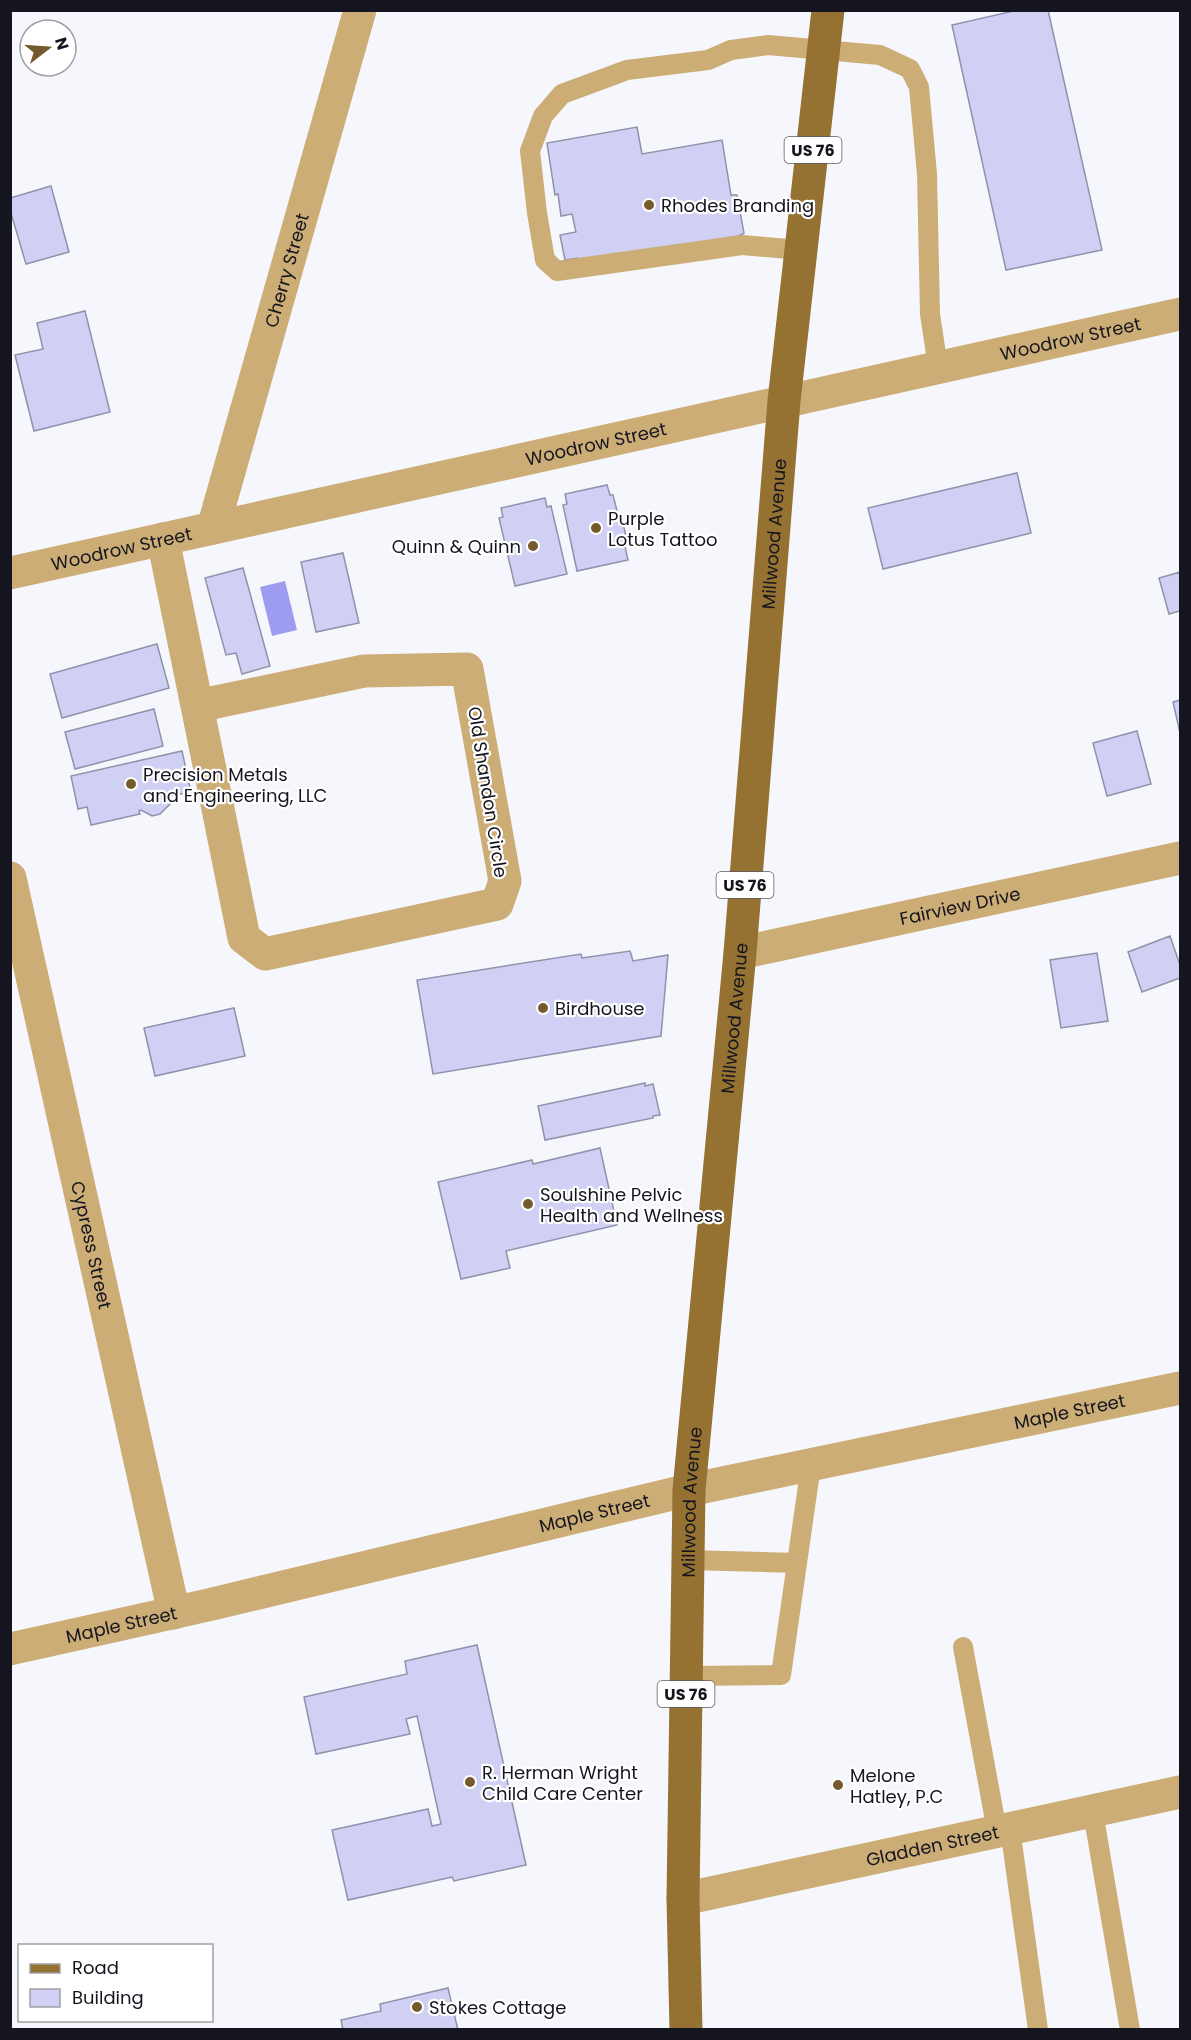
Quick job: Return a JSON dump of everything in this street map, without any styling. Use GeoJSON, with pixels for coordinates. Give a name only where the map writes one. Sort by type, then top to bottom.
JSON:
{"type":"FeatureCollection","features":[{"type":"Feature","properties":{"kind":"main road","name":"Millwood Avenue"},"geometry":{"type":"LineString","coordinates":[[687,2030],[683,1899],[689,1490],[740,953],[784,401],[828,10]]}},
{"type":"Feature","properties":{"kind":"street","name":"Cherry Street"},"geometry":{"type":"LineString","coordinates":[[213,528],[360,10]]}},
{"type":"Feature","properties":{"kind":"street","name":"Woodrow Street"},"geometry":{"type":"LineString","coordinates":[[10,573],[1180,314]]}},
{"type":"Feature","properties":{"kind":"street","name":"Old Shandon Circle"},"geometry":{"type":"LineString","coordinates":[[163,539],[244,938],[265,954],[497,904],[505,881],[467,669],[364,671],[197,706]]}},
{"type":"Feature","properties":{"kind":"street","name":"Fairview Drive"},"geometry":{"type":"LineString","coordinates":[[740,953],[1180,858]]}},
{"type":"Feature","properties":{"kind":"street","name":"Cypress Street"},"geometry":{"type":"LineString","coordinates":[[10,878],[174,1613]]}},
{"type":"Feature","properties":{"kind":"street","name":"Maple Street"},"geometry":{"type":"LineString","coordinates":[[10,1649],[174,1613],[689,1490],[1180,1388]]}},
{"type":"Feature","properties":{"kind":"street","name":"Gladden Street"},"geometry":{"type":"LineString","coordinates":[[683,1899],[1180,1792]]}},
{"type":"Feature","properties":{"kind":"lane"},"geometry":{"type":"LineString","coordinates":[[801,250],[742,245],[557,271],[545,260],[530,151],[543,116],[562,94],[627,70],[708,60],[731,50],[768,45],[880,55],[910,69],[919,87],[927,174],[930,314],[938,367]]}},
{"type":"Feature","properties":{"kind":"lane"},"geometry":{"type":"LineString","coordinates":[[686,1676],[781,1675],[811,1465]]}},
{"type":"Feature","properties":{"kind":"lane"},"geometry":{"type":"LineString","coordinates":[[688,1560],[797,1563]]}},
{"type":"Feature","properties":{"kind":"lane"},"geometry":{"type":"LineString","coordinates":[[963,1647],[1004,1829],[1038,2030]]}},
{"type":"Feature","properties":{"kind":"lane"},"geometry":{"type":"LineString","coordinates":[[1093,1812],[1130,2030]]}},
{"type":"Feature","properties":{"kind":"shaded area"},"geometry":{"type":"Polygon","coordinates":[[[285,581],[297,630],[272,636],[260,587],[285,581]]]}},
{"type":"Feature","properties":{"kind":"building"},"geometry":{"type":"Polygon","coordinates":[[[1018,10],[1048,10],[1102,250],[1006,270],[952,25],[1018,10]]]}},
{"type":"Feature","properties":{"kind":"building","name":"Rhodes Branding"},"geometry":{"type":"Polygon","coordinates":[[[637,127],[642,154],[722,140],[731,195],[737,195],[744,233],[739,236],[579,263],[578,258],[565,260],[560,235],[576,232],[572,214],[561,216],[558,194],[555,195],[547,143],[637,127]]]}},
{"type":"Feature","properties":{"kind":"building"},"geometry":{"type":"Polygon","coordinates":[[[51,186],[69,252],[26,264],[10,210],[10,198],[51,186]]]}},
{"type":"Feature","properties":{"kind":"building"},"geometry":{"type":"Polygon","coordinates":[[[85,311],[110,412],[34,431],[15,355],[43,349],[37,323],[85,311]]]}},
{"type":"Feature","properties":{"kind":"building"},"geometry":{"type":"Polygon","coordinates":[[[1017,473],[1031,533],[883,569],[868,508],[1017,473]]]}},
{"type":"Feature","properties":{"kind":"building","name":"Purple Lotus Tattoo"},"geometry":{"type":"Polygon","coordinates":[[[607,485],[610,495],[613,495],[618,515],[621,514],[627,541],[624,542],[628,560],[577,571],[563,505],[567,504],[565,494],[607,485]]]}},
{"type":"Feature","properties":{"kind":"building","name":"Quinn & Quinn"},"geometry":{"type":"Polygon","coordinates":[[[545,498],[547,507],[551,506],[567,574],[515,586],[499,518],[503,517],[501,508],[545,498]]]}},
{"type":"Feature","properties":{"kind":"building"},"geometry":{"type":"Polygon","coordinates":[[[343,553],[359,623],[316,632],[301,562],[343,553]]]}},
{"type":"Feature","properties":{"kind":"building"},"geometry":{"type":"Polygon","coordinates":[[[243,568],[270,666],[242,674],[236,653],[226,655],[205,578],[243,568]]]}},
{"type":"Feature","properties":{"kind":"building"},"geometry":{"type":"Polygon","coordinates":[[[1180,572],[1180,611],[1169,614],[1159,578],[1180,572]]]}},
{"type":"Feature","properties":{"kind":"building"},"geometry":{"type":"Polygon","coordinates":[[[157,644],[169,688],[62,718],[50,674],[157,644]]]}},
{"type":"Feature","properties":{"kind":"building"},"geometry":{"type":"Polygon","coordinates":[[[1180,700],[1180,733],[1173,702],[1180,700]]]}},
{"type":"Feature","properties":{"kind":"building"},"geometry":{"type":"Polygon","coordinates":[[[154,709],[163,746],[75,769],[65,732],[154,709]]]}},
{"type":"Feature","properties":{"kind":"building"},"geometry":{"type":"Polygon","coordinates":[[[1137,731],[1151,784],[1107,796],[1093,743],[1137,731]]]}},
{"type":"Feature","properties":{"kind":"building","name":"Precision Metals and Engineering, LLC"},"geometry":{"type":"Polygon","coordinates":[[[182,751],[191,792],[170,796],[171,803],[160,814],[152,816],[141,810],[140,814],[91,825],[87,807],[78,809],[71,776],[182,751]]]}},
{"type":"Feature","properties":{"kind":"building"},"geometry":{"type":"Polygon","coordinates":[[[1170,936],[1180,965],[1180,978],[1142,992],[1128,952],[1170,936]]]}},
{"type":"Feature","properties":{"kind":"building","name":"Birdhouse"},"geometry":{"type":"Polygon","coordinates":[[[630,951],[633,961],[668,955],[661,1036],[433,1074],[417,980],[581,954],[582,958],[630,951]]]}},
{"type":"Feature","properties":{"kind":"building"},"geometry":{"type":"Polygon","coordinates":[[[1097,953],[1108,1021],[1061,1028],[1050,960],[1097,953]]]}},
{"type":"Feature","properties":{"kind":"building"},"geometry":{"type":"Polygon","coordinates":[[[234,1008],[245,1056],[155,1076],[144,1028],[234,1008]]]}},
{"type":"Feature","properties":{"kind":"building"},"geometry":{"type":"Polygon","coordinates":[[[645,1083],[645,1086],[653,1084],[660,1115],[545,1140],[538,1106],[645,1083]]]}},
{"type":"Feature","properties":{"kind":"building","name":"Soulshine Pelvic Health and Wellness"},"geometry":{"type":"Polygon","coordinates":[[[600,1148],[617,1225],[506,1251],[510,1268],[461,1279],[438,1182],[532,1160],[533,1164],[600,1148]]]}},
{"type":"Feature","properties":{"kind":"building","name":"R. Herman Wright Child Care Center"},"geometry":{"type":"Polygon","coordinates":[[[477,1645],[526,1865],[454,1881],[452,1877],[348,1900],[332,1830],[428,1809],[432,1826],[441,1824],[417,1716],[406,1719],[410,1734],[316,1754],[304,1697],[407,1674],[405,1661],[477,1645]]]}},
{"type":"Feature","properties":{"kind":"building","name":"Stokes Cottage"},"geometry":{"type":"Polygon","coordinates":[[[448,1988],[458,2030],[343,2030],[341,2020],[381,2011],[380,2004],[448,1988]]]}},
{"type":"Feature","properties":{"kind":"place","name":"Rhodes Branding"},"geometry":{"type":"Point","coordinates":[649,205]}},
{"type":"Feature","properties":{"kind":"place","name":"Purple Lotus Tattoo"},"geometry":{"type":"Point","coordinates":[596,528]}},
{"type":"Feature","properties":{"kind":"place","name":"Quinn & Quinn"},"geometry":{"type":"Point","coordinates":[533,546]}},
{"type":"Feature","properties":{"kind":"place","name":"Precision Metals and Engineering, LLC"},"geometry":{"type":"Point","coordinates":[131,784]}},
{"type":"Feature","properties":{"kind":"place","name":"Birdhouse"},"geometry":{"type":"Point","coordinates":[543,1008]}},
{"type":"Feature","properties":{"kind":"place","name":"Soulshine Pelvic Health and Wellness"},"geometry":{"type":"Point","coordinates":[528,1204]}},
{"type":"Feature","properties":{"kind":"place","name":"R. Herman Wright Child Care Center"},"geometry":{"type":"Point","coordinates":[470,1782]}},
{"type":"Feature","properties":{"kind":"place","name":"Melone Hatley, P.C"},"geometry":{"type":"Point","coordinates":[838,1785]}},
{"type":"Feature","properties":{"kind":"place","name":"Stokes Cottage"},"geometry":{"type":"Point","coordinates":[417,2007]}}]}
